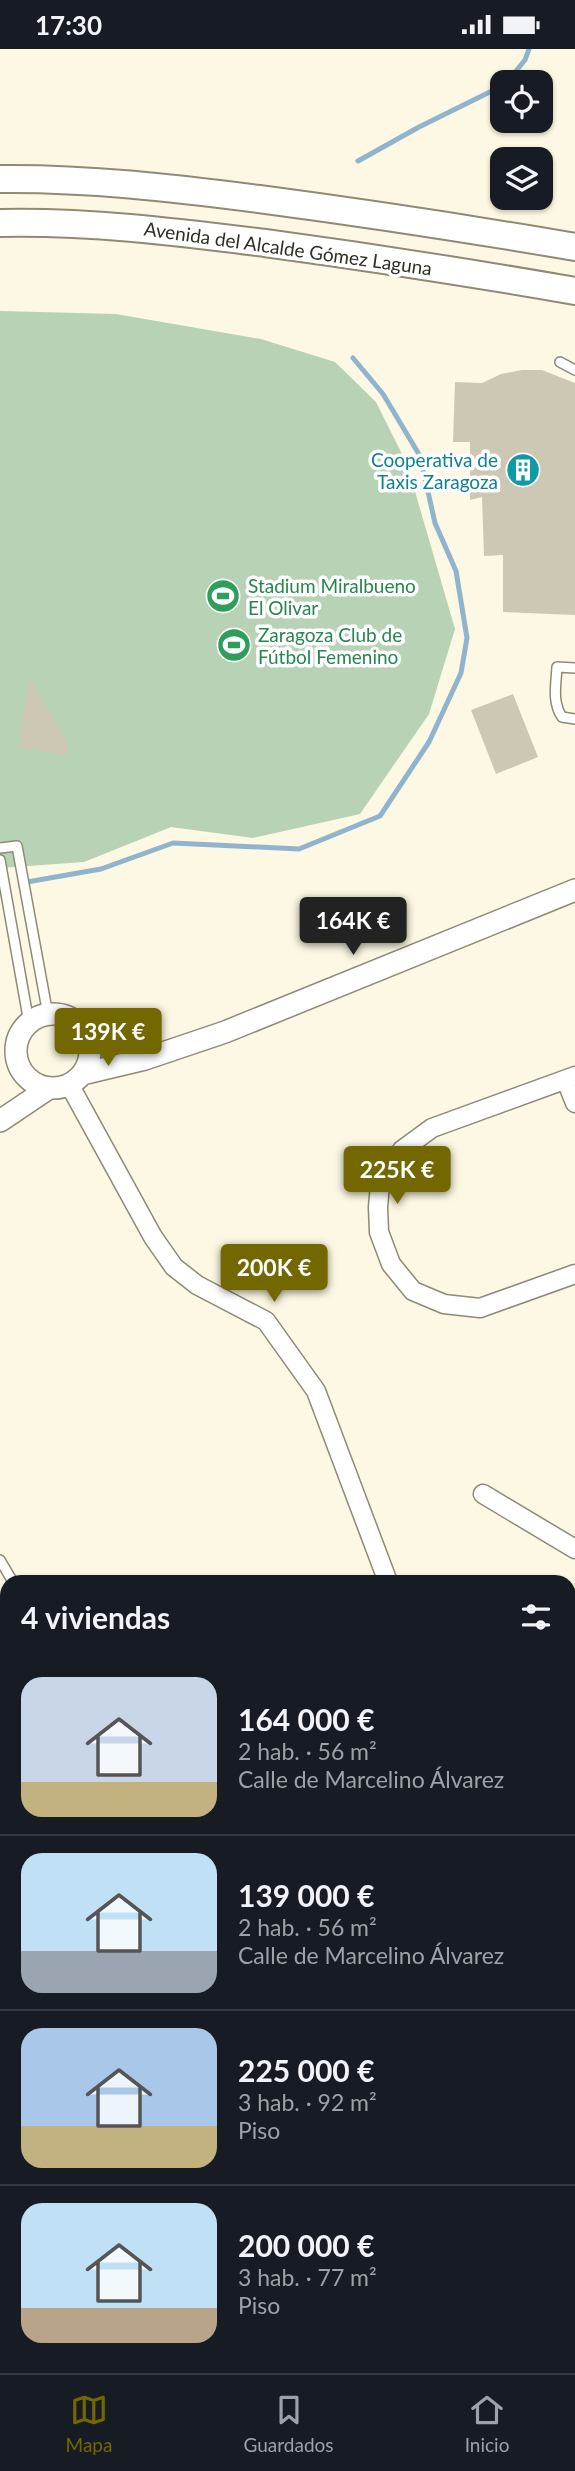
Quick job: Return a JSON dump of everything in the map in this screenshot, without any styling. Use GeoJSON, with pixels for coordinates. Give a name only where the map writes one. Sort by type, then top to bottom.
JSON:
{"type":"FeatureCollection","features":[{"type":"Feature","properties":{"kind":"main road"},"geometry":{"type":"LineString","coordinates":[[0,179],[51,178],[156,186],[378,214],[575,247]]}},
{"type":"Feature","properties":{"kind":"main road","name":"Avenida del Alcalde Gómez Laguna"},"geometry":{"type":"LineString","coordinates":[[0,223],[51,222],[142,227],[394,260],[575,291]]}},
{"type":"Feature","properties":{"kind":"street"},"geometry":{"type":"LineString","coordinates":[[0,1121],[67,1082],[89,1058],[88,1039],[76,1023],[58,1015],[38,1019],[8,1054],[18,1063],[27,1078],[41,1086],[67,1082],[225,1032],[575,891]]}},
{"type":"Feature","properties":{"kind":"street"},"geometry":{"type":"LineString","coordinates":[[89,1049],[145,1059]]}},
{"type":"Feature","properties":{"kind":"street"},"geometry":{"type":"LineString","coordinates":[[19,1108],[27,1078]]}},
{"type":"Feature","properties":{"kind":"street"},"geometry":{"type":"LineString","coordinates":[[575,1103],[570,1078],[432,1128],[402,1150],[380,1185],[379,1232],[391,1264],[413,1291],[444,1304],[480,1308],[575,1274]]}},
{"type":"Feature","properties":{"kind":"street"},"geometry":{"type":"LineString","coordinates":[[67,1082],[153,1237],[174,1267],[197,1285],[266,1321],[316,1391],[385,1575]]}},
{"type":"Feature","properties":{"kind":"street"},"geometry":{"type":"LineString","coordinates":[[483,1494],[575,1549]]}},
{"type":"Feature","properties":{"kind":"lane"},"geometry":{"type":"LineString","coordinates":[[560,362],[575,370]]}},
{"type":"Feature","properties":{"kind":"lane"},"geometry":{"type":"LineString","coordinates":[[575,668],[557,667],[555,696],[557,709],[562,717],[575,719]]}},
{"type":"Feature","properties":{"kind":"lane"},"geometry":{"type":"LineString","coordinates":[[0,848],[17,846],[38,1019]]}},
{"type":"Feature","properties":{"kind":"lane"},"geometry":{"type":"LineString","coordinates":[[0,860],[38,1019]]}},
{"type":"Feature","properties":{"kind":"green space","name":"Stadium Miralbueno El Olivar"},"geometry":{"type":"Polygon","coordinates":[[[0,311],[116,314],[261,339],[335,362],[376,402],[407,464],[455,629],[429,714],[360,814],[253,838],[171,827],[84,862],[0,868],[0,311]]]}},
{"type":"Feature","properties":{"kind":"building","name":"Cooperativa de Taxis Zaragoza"},"geometry":{"type":"Polygon","coordinates":[[[542,370],[575,383],[575,615],[503,612],[503,555],[484,556],[482,497],[470,500],[470,442],[453,442],[455,382],[482,383],[501,374],[542,370]]]}},
{"type":"Feature","properties":{"kind":"building"},"geometry":{"type":"Polygon","coordinates":[[[29,675],[67,744],[67,755],[19,748],[29,675]]]}},
{"type":"Feature","properties":{"kind":"building"},"geometry":{"type":"Polygon","coordinates":[[[513,694],[538,757],[496,774],[471,710],[513,694]]]}},
{"type":"Feature","properties":{"kind":"waterway"},"geometry":{"type":"LineString","coordinates":[[517,70],[529,49]]}},
{"type":"Feature","properties":{"kind":"waterway"},"geometry":{"type":"LineString","coordinates":[[358,161],[490,92]]}},
{"type":"Feature","properties":{"kind":"waterway"},"geometry":{"type":"LineString","coordinates":[[27,882],[101,869],[173,843],[299,849],[380,816],[429,742],[461,673],[467,638],[456,571],[435,523],[420,456],[383,394],[353,358]]}},
{"type":"Feature","properties":{"kind":"place","name":"Cooperativa de Taxis Zaragoza"},"geometry":{"type":"Point","coordinates":[523,470]}},
{"type":"Feature","properties":{"kind":"place","name":"Stadium Miralbueno El Olivar"},"geometry":{"type":"Point","coordinates":[223,596]}},
{"type":"Feature","properties":{"kind":"place","name":"Zaragoza Club de Fútbol Femenino"},"geometry":{"type":"Point","coordinates":[234,645]}}]}
